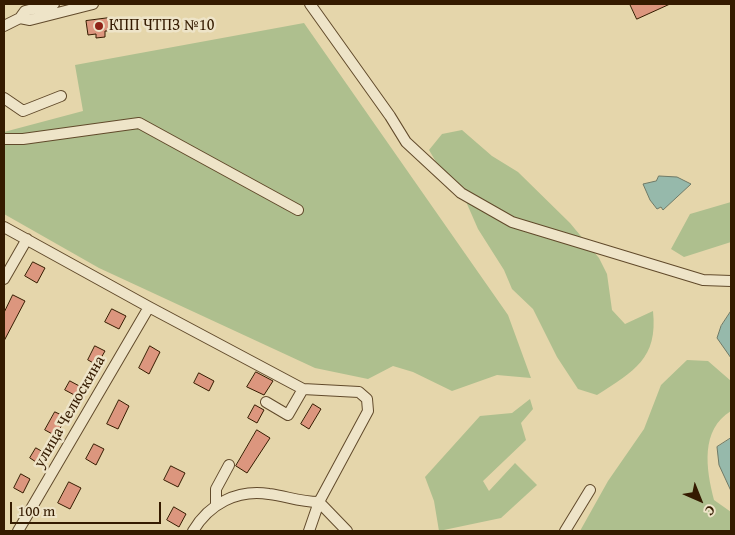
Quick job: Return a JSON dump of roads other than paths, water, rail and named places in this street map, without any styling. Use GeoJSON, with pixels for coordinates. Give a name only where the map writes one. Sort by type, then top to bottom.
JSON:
{"type":"FeatureCollection","features":[{"type":"Feature","properties":{"kind":"street"},"geometry":{"type":"LineString","coordinates":[[4,26],[20,18],[25,10],[54,4]]}},
{"type":"Feature","properties":{"kind":"street"},"geometry":{"type":"LineString","coordinates":[[20,18],[30,20],[63,10],[93,4]]}},
{"type":"Feature","properties":{"kind":"street"},"geometry":{"type":"LineString","coordinates":[[310,4],[390,116],[406,142],[461,193],[512,222],[703,280],[731,281]]}},
{"type":"Feature","properties":{"kind":"street"},"geometry":{"type":"LineString","coordinates":[[4,98],[23,111],[62,96]]}},
{"type":"Feature","properties":{"kind":"street"},"geometry":{"type":"LineString","coordinates":[[4,139],[23,139],[140,123],[298,210]]}},
{"type":"Feature","properties":{"kind":"street"},"geometry":{"type":"LineString","coordinates":[[4,227],[304,389],[359,392],[367,399],[368,411],[319,502],[309,531]]}},
{"type":"Feature","properties":{"kind":"street"},"geometry":{"type":"LineString","coordinates":[[4,279],[26,239]]}},
{"type":"Feature","properties":{"kind":"street","name":"улица Челюскина"},"geometry":{"type":"LineString","coordinates":[[18,531],[149,307]]}},
{"type":"Feature","properties":{"kind":"street"},"geometry":{"type":"LineString","coordinates":[[266,402],[288,415],[304,389]]}},
{"type":"Feature","properties":{"kind":"street"},"geometry":{"type":"LineString","coordinates":[[216,505],[216,490],[229,465]]}},
{"type":"Feature","properties":{"kind":"street"},"geometry":{"type":"LineString","coordinates":[[565,531],[590,490]]}},
{"type":"Feature","properties":{"kind":"street"},"geometry":{"type":"LineString","coordinates":[[193,531],[216,505],[237,494],[268,494],[299,502],[319,502],[347,531]]}},
{"type":"Feature","properties":{"kind":"place","name":"КПП ЧТПЗ №10"},"geometry":{"type":"Point","coordinates":[99,26]}}]}
